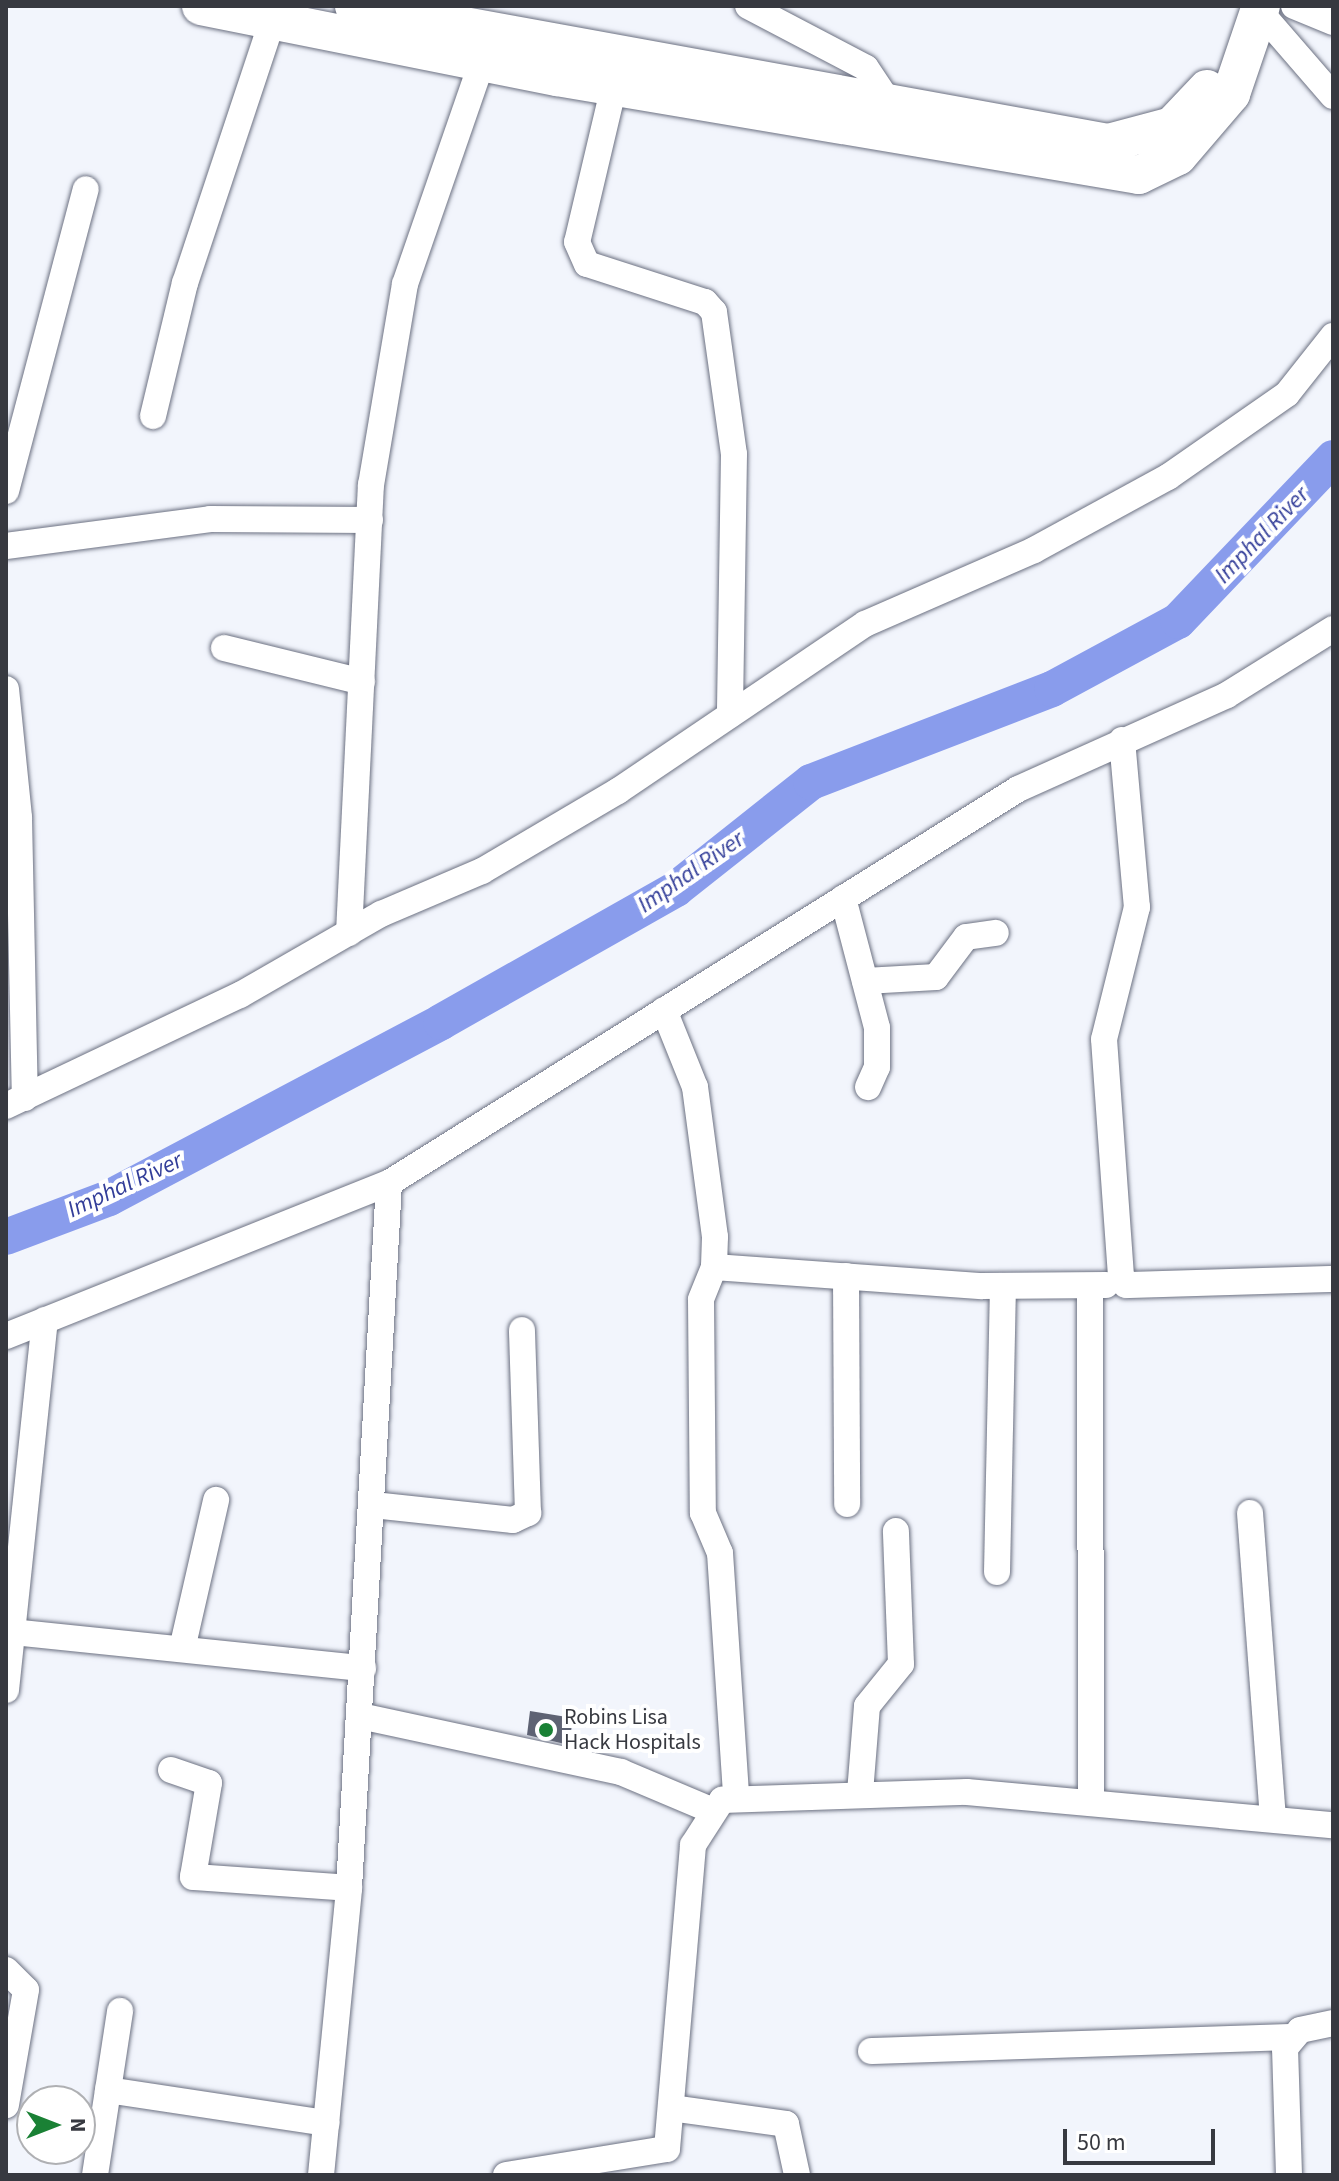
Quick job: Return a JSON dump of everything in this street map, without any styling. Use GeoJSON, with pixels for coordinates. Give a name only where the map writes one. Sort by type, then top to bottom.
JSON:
{"type":"FeatureCollection","features":[{"type":"Feature","properties":{"kind":"highway"},"geometry":{"type":"LineString","coordinates":[[201,6],[614,86],[898,120]]}},
{"type":"Feature","properties":{"kind":"highway"},"geometry":{"type":"LineString","coordinates":[[354,6],[898,120],[1116,174],[1158,169],[1196,139],[1231,94],[1262,8]]}},
{"type":"Feature","properties":{"kind":"street"},"geometry":{"type":"LineString","coordinates":[[748,6],[866,68],[898,120]]}},
{"type":"Feature","properties":{"kind":"street"},"geometry":{"type":"LineString","coordinates":[[1262,8],[1333,22]]}},
{"type":"Feature","properties":{"kind":"street"},"geometry":{"type":"LineString","coordinates":[[1262,8],[1333,96]]}},
{"type":"Feature","properties":{"kind":"street"},"geometry":{"type":"LineString","coordinates":[[153,416],[185,283],[272,21]]}},
{"type":"Feature","properties":{"kind":"street"},"geometry":{"type":"LineString","coordinates":[[349,933],[370,520],[398,310],[482,62]]}},
{"type":"Feature","properties":{"kind":"street"},"geometry":{"type":"LineString","coordinates":[[614,86],[577,242],[587,264],[705,302],[714,312],[734,454],[730,715]]}},
{"type":"Feature","properties":{"kind":"street"},"geometry":{"type":"LineString","coordinates":[[6,491],[86,189]]}},
{"type":"Feature","properties":{"kind":"street"},"geometry":{"type":"LineString","coordinates":[[6,689],[19,818],[15,1102],[349,933],[482,871],[730,715],[865,624],[1034,550],[1168,477],[1287,394],[1333,336]]}},
{"type":"Feature","properties":{"kind":"street"},"geometry":{"type":"LineString","coordinates":[[6,546],[210,519],[370,520]]}},
{"type":"Feature","properties":{"kind":"street"},"geometry":{"type":"LineString","coordinates":[[6,1336],[389,1183],[1018,789],[1227,695],[1333,629]]}},
{"type":"Feature","properties":{"kind":"street"},"geometry":{"type":"LineString","coordinates":[[224,648],[362,682]]}},
{"type":"Feature","properties":{"kind":"street"},"geometry":{"type":"LineString","coordinates":[[1122,740],[1137,907],[1104,1039],[1117,1261],[1126,1285]]}},
{"type":"Feature","properties":{"kind":"street"},"geometry":{"type":"LineString","coordinates":[[843,898],[879,1048],[868,1087]]}},
{"type":"Feature","properties":{"kind":"street"},"geometry":{"type":"LineString","coordinates":[[865,981],[936,977],[966,937],[996,933]]}},
{"type":"Feature","properties":{"kind":"street"},"geometry":{"type":"LineString","coordinates":[[664,1010],[695,1087],[714,1267],[701,1300],[703,1513],[720,1553],[736,1794]]}},
{"type":"Feature","properties":{"kind":"street"},"geometry":{"type":"LineString","coordinates":[[321,2175],[349,1888],[389,1183]]}},
{"type":"Feature","properties":{"kind":"street"},"geometry":{"type":"LineString","coordinates":[[714,1267],[1003,1286],[1333,1279]]}},
{"type":"Feature","properties":{"kind":"street"},"geometry":{"type":"LineString","coordinates":[[846,1276],[847,1504]]}},
{"type":"Feature","properties":{"kind":"street"},"geometry":{"type":"LineString","coordinates":[[997,1572],[1003,1286]]}},
{"type":"Feature","properties":{"kind":"street"},"geometry":{"type":"LineString","coordinates":[[1090,1286],[1091,1799]]}},
{"type":"Feature","properties":{"kind":"street"},"geometry":{"type":"LineString","coordinates":[[6,1690],[45,1320]]}},
{"type":"Feature","properties":{"kind":"street"},"geometry":{"type":"LineString","coordinates":[[373,1505],[513,1520],[528,1513],[522,1330]]}},
{"type":"Feature","properties":{"kind":"street"},"geometry":{"type":"LineString","coordinates":[[182,1649],[216,1500]]}},
{"type":"Feature","properties":{"kind":"street"},"geometry":{"type":"LineString","coordinates":[[1250,1513],[1273,1817]]}},
{"type":"Feature","properties":{"kind":"street"},"geometry":{"type":"LineString","coordinates":[[860,1793],[867,1706],[901,1664],[896,1531]]}},
{"type":"Feature","properties":{"kind":"street"},"geometry":{"type":"LineString","coordinates":[[12,1632],[363,1668]]}},
{"type":"Feature","properties":{"kind":"street"},"geometry":{"type":"LineString","coordinates":[[360,1716],[621,1772],[711,1810]]}},
{"type":"Feature","properties":{"kind":"street"},"geometry":{"type":"LineString","coordinates":[[171,1770],[209,1783],[193,1877],[349,1888]]}},
{"type":"Feature","properties":{"kind":"street"},"geometry":{"type":"LineString","coordinates":[[506,2175],[666,2162],[690,1862],[711,1810],[736,1794],[860,1793],[1091,1799],[1333,1825]]}},
{"type":"Feature","properties":{"kind":"street"},"geometry":{"type":"LineString","coordinates":[[6,1970],[26,1990],[6,2105]]}},
{"type":"Feature","properties":{"kind":"street"},"geometry":{"type":"LineString","coordinates":[[95,2175],[120,2011]]}},
{"type":"Feature","properties":{"kind":"street"},"geometry":{"type":"LineString","coordinates":[[871,2051],[1292,2037],[1333,2023]]}},
{"type":"Feature","properties":{"kind":"street"},"geometry":{"type":"LineString","coordinates":[[1289,2175],[1285,2048],[1292,2037]]}},
{"type":"Feature","properties":{"kind":"street"},"geometry":{"type":"LineString","coordinates":[[108,2090],[327,2123]]}},
{"type":"Feature","properties":{"kind":"street"},"geometry":{"type":"LineString","coordinates":[[671,2108],[786,2124],[797,2175]]}},
{"type":"Feature","properties":{"kind":"building"},"geometry":{"type":"Polygon","coordinates":[[[530,1711],[573,1718],[569,1745],[527,1735],[530,1711]]]}},
{"type":"Feature","properties":{"kind":"waterway","name":"Imphal River"},"geometry":{"type":"LineString","coordinates":[[6,1237],[109,1198],[441,1022],[676,889],[811,782],[1052,689],[1178,621],[1333,458]]}},
{"type":"Feature","properties":{"kind":"place","name":"Robins Lisa Hack Hospitals"},"geometry":{"type":"Point","coordinates":[546,1730]}}]}
